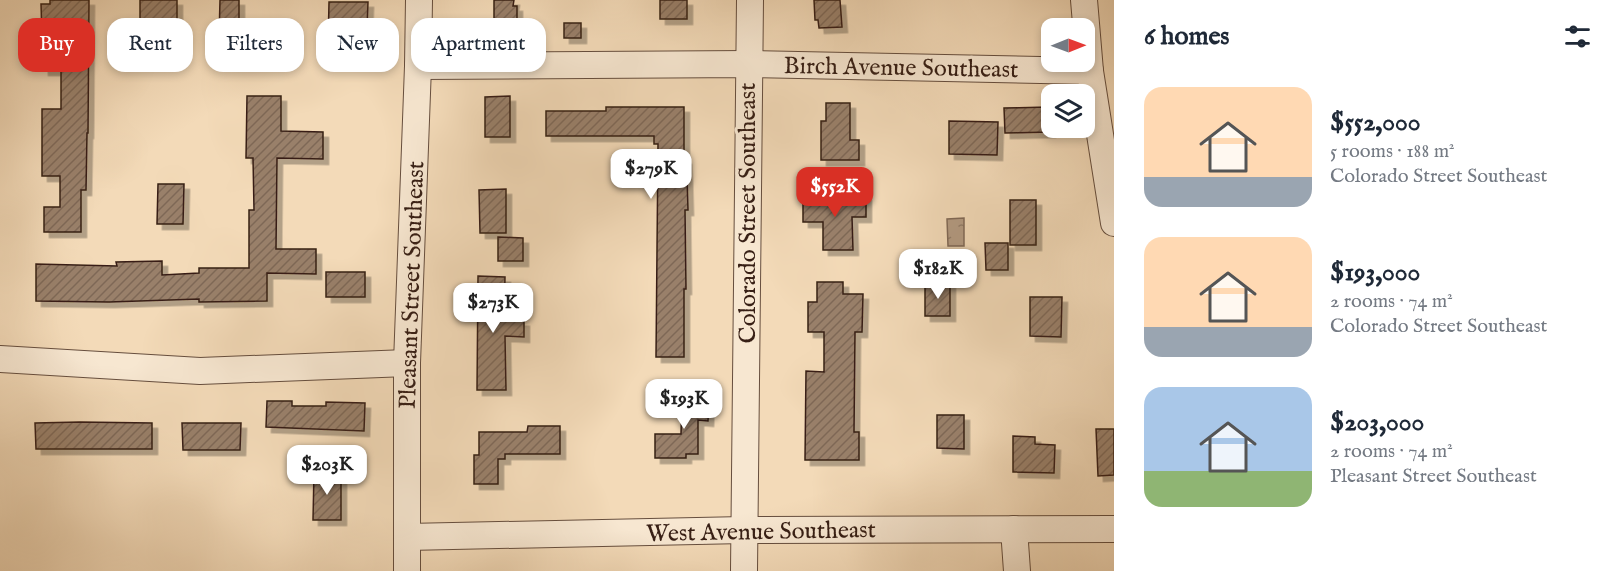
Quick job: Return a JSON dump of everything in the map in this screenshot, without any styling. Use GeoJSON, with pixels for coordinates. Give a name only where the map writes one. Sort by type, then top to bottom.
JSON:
{"type":"FeatureCollection","features":[{"type":"Feature","properties":{"kind":"street","name":"Pleasant Street Southeast"},"geometry":{"type":"LineString","coordinates":[[419,0],[419,18]]}},
{"type":"Feature","properties":{"kind":"street","name":"Colorado Street Southeast"},"geometry":{"type":"LineString","coordinates":[[744,571],[750,0]]}},
{"type":"Feature","properties":{"kind":"street"},"geometry":{"type":"LineString","coordinates":[[1084,0],[1086,18]]}},
{"type":"Feature","properties":{"kind":"street","name":"Birch Avenue Southeast"},"geometry":{"type":"LineString","coordinates":[[546,65],[748,64],[1041,71]]}},
{"type":"Feature","properties":{"kind":"street","name":"Pleasant Street Southeast"},"geometry":{"type":"LineString","coordinates":[[407,571],[407,363],[418,72]]}},
{"type":"Feature","properties":{"kind":"street"},"geometry":{"type":"LineString","coordinates":[[1090,72],[1114,222]]}},
{"type":"Feature","properties":{"kind":"street"},"geometry":{"type":"LineString","coordinates":[[0,359],[200,372],[407,363]]}},
{"type":"Feature","properties":{"kind":"street","name":"West Avenue Southeast"},"geometry":{"type":"LineString","coordinates":[[407,537],[744,530],[1114,529]]}},
{"type":"Feature","properties":{"kind":"street"},"geometry":{"type":"LineString","coordinates":[[1014,530],[1017,571]]}},
{"type":"Feature","properties":{"kind":"water"},"geometry":{"type":"Polygon","coordinates":[[[964,218],[964,246],[948,246],[947,219],[964,218]]]}},
{"type":"Feature","properties":{"kind":"building"},"geometry":{"type":"Polygon","coordinates":[[[50,0],[89,0],[89,18],[41,18],[41,4],[50,4],[50,0]]]}},
{"type":"Feature","properties":{"kind":"building"},"geometry":{"type":"Polygon","coordinates":[[[140,0],[177,0],[177,18],[140,18],[140,0]]]}},
{"type":"Feature","properties":{"kind":"building"},"geometry":{"type":"Polygon","coordinates":[[[220,0],[239,0],[239,18],[220,18],[220,0]]]}},
{"type":"Feature","properties":{"kind":"building"},"geometry":{"type":"Polygon","coordinates":[[[494,0],[514,0],[513,6],[517,6],[517,18],[494,18],[494,0]]]}},
{"type":"Feature","properties":{"kind":"building"},"geometry":{"type":"Polygon","coordinates":[[[660,0],[687,0],[687,19],[660,19],[660,0]]]}},
{"type":"Feature","properties":{"kind":"building"},"geometry":{"type":"Polygon","coordinates":[[[814,0],[840,0],[842,27],[819,28],[818,20],[815,20],[814,0]]]}},
{"type":"Feature","properties":{"kind":"building"},"geometry":{"type":"Polygon","coordinates":[[[329,2],[368,2],[367,18],[329,18],[329,2]]]}},
{"type":"Feature","properties":{"kind":"building"},"geometry":{"type":"Polygon","coordinates":[[[564,23],[581,23],[581,38],[564,38],[564,23]]]}},
{"type":"Feature","properties":{"kind":"building"},"geometry":{"type":"Polygon","coordinates":[[[61,72],[88,72],[86,190],[81,190],[81,232],[44,232],[44,207],[60,207],[60,176],[42,176],[42,109],[61,109],[61,72]]]}},
{"type":"Feature","properties":{"kind":"building"},"geometry":{"type":"Polygon","coordinates":[[[247,96],[281,96],[281,131],[323,132],[323,159],[277,158],[276,249],[316,249],[316,274],[267,273],[267,301],[199,302],[199,299],[109,302],[36,301],[36,264],[117,266],[116,262],[162,261],[162,275],[199,273],[199,268],[249,268],[249,210],[254,210],[253,158],[246,158],[247,96]]]}},
{"type":"Feature","properties":{"kind":"building"},"geometry":{"type":"Polygon","coordinates":[[[510,96],[510,137],[485,137],[485,97],[510,96]]]}},
{"type":"Feature","properties":{"kind":"building"},"geometry":{"type":"Polygon","coordinates":[[[826,103],[850,103],[850,140],[859,140],[859,160],[821,160],[821,121],[826,121],[826,103]]]}},
{"type":"Feature","properties":{"kind":"building"},"geometry":{"type":"Polygon","coordinates":[[[606,107],[684,107],[684,159],[686,159],[688,210],[685,210],[684,357],[656,357],[658,144],[654,144],[654,136],[546,136],[546,111],[606,111],[606,107]]]}},
{"type":"Feature","properties":{"kind":"building"},"geometry":{"type":"Polygon","coordinates":[[[1041,107],[1041,132],[1005,133],[1004,108],[1041,107]]]}},
{"type":"Feature","properties":{"kind":"building"},"geometry":{"type":"Polygon","coordinates":[[[949,121],[998,122],[997,155],[949,154],[949,121]]]}},
{"type":"Feature","properties":{"kind":"building"},"geometry":{"type":"Polygon","coordinates":[[[158,184],[184,184],[183,224],[157,224],[158,184]]]}},
{"type":"Feature","properties":{"kind":"building"},"geometry":{"type":"Polygon","coordinates":[[[506,189],[506,233],[480,233],[479,190],[506,189]]]}},
{"type":"Feature","properties":{"kind":"building"},"geometry":{"type":"Polygon","coordinates":[[[866,195],[866,217],[852,217],[853,250],[823,250],[823,222],[803,222],[803,196],[866,195]]]}},
{"type":"Feature","properties":{"kind":"building"},"geometry":{"type":"Polygon","coordinates":[[[1010,200],[1036,200],[1036,245],[1010,245],[1010,200]]]}},
{"type":"Feature","properties":{"kind":"building"},"geometry":{"type":"Polygon","coordinates":[[[498,237],[523,238],[523,261],[498,261],[498,237]]]}},
{"type":"Feature","properties":{"kind":"building"},"geometry":{"type":"Polygon","coordinates":[[[985,243],[1008,243],[1008,270],[986,270],[985,243]]]}},
{"type":"Feature","properties":{"kind":"building"},"geometry":{"type":"Polygon","coordinates":[[[326,272],[365,272],[365,297],[326,297],[326,272]]]}},
{"type":"Feature","properties":{"kind":"building"},"geometry":{"type":"Polygon","coordinates":[[[478,276],[505,277],[504,320],[524,321],[524,337],[505,336],[506,390],[477,390],[478,276]]]}},
{"type":"Feature","properties":{"kind":"building"},"geometry":{"type":"Polygon","coordinates":[[[817,282],[843,282],[843,294],[863,294],[862,332],[855,332],[854,432],[859,432],[859,460],[805,460],[806,371],[824,372],[824,332],[808,332],[808,302],[817,302],[817,282]]]}},
{"type":"Feature","properties":{"kind":"building"},"geometry":{"type":"Polygon","coordinates":[[[925,283],[950,283],[950,316],[925,316],[925,283]]]}},
{"type":"Feature","properties":{"kind":"building"},"geometry":{"type":"Polygon","coordinates":[[[1030,297],[1062,297],[1061,337],[1030,336],[1030,297]]]}},
{"type":"Feature","properties":{"kind":"building"},"geometry":{"type":"Polygon","coordinates":[[[682,396],[709,396],[708,421],[698,420],[698,454],[686,454],[686,458],[655,458],[655,434],[681,434],[682,396]]]}},
{"type":"Feature","properties":{"kind":"building"},"geometry":{"type":"Polygon","coordinates":[[[267,401],[292,401],[292,406],[326,406],[326,402],[365,403],[364,431],[266,427],[267,401]]]}},
{"type":"Feature","properties":{"kind":"building"},"geometry":{"type":"Polygon","coordinates":[[[937,415],[964,415],[964,449],[937,448],[937,415]]]}},
{"type":"Feature","properties":{"kind":"building"},"geometry":{"type":"Polygon","coordinates":[[[35,423],[152,423],[152,449],[36,449],[35,423]]]}},
{"type":"Feature","properties":{"kind":"building"},"geometry":{"type":"Polygon","coordinates":[[[182,423],[241,423],[240,450],[183,450],[182,423]]]}},
{"type":"Feature","properties":{"kind":"building"},"geometry":{"type":"Polygon","coordinates":[[[528,426],[560,426],[560,454],[505,454],[505,459],[498,459],[498,484],[474,484],[474,455],[479,455],[479,432],[527,432],[528,426]]]}},
{"type":"Feature","properties":{"kind":"building"},"geometry":{"type":"Polygon","coordinates":[[[1096,429],[1114,429],[1114,475],[1098,476],[1096,429]]]}},
{"type":"Feature","properties":{"kind":"building"},"geometry":{"type":"Polygon","coordinates":[[[1013,436],[1035,437],[1035,444],[1055,445],[1054,473],[1013,472],[1013,436]]]}},
{"type":"Feature","properties":{"kind":"building"},"geometry":{"type":"Polygon","coordinates":[[[314,472],[341,472],[341,520],[313,520],[314,472]]]}}]}
